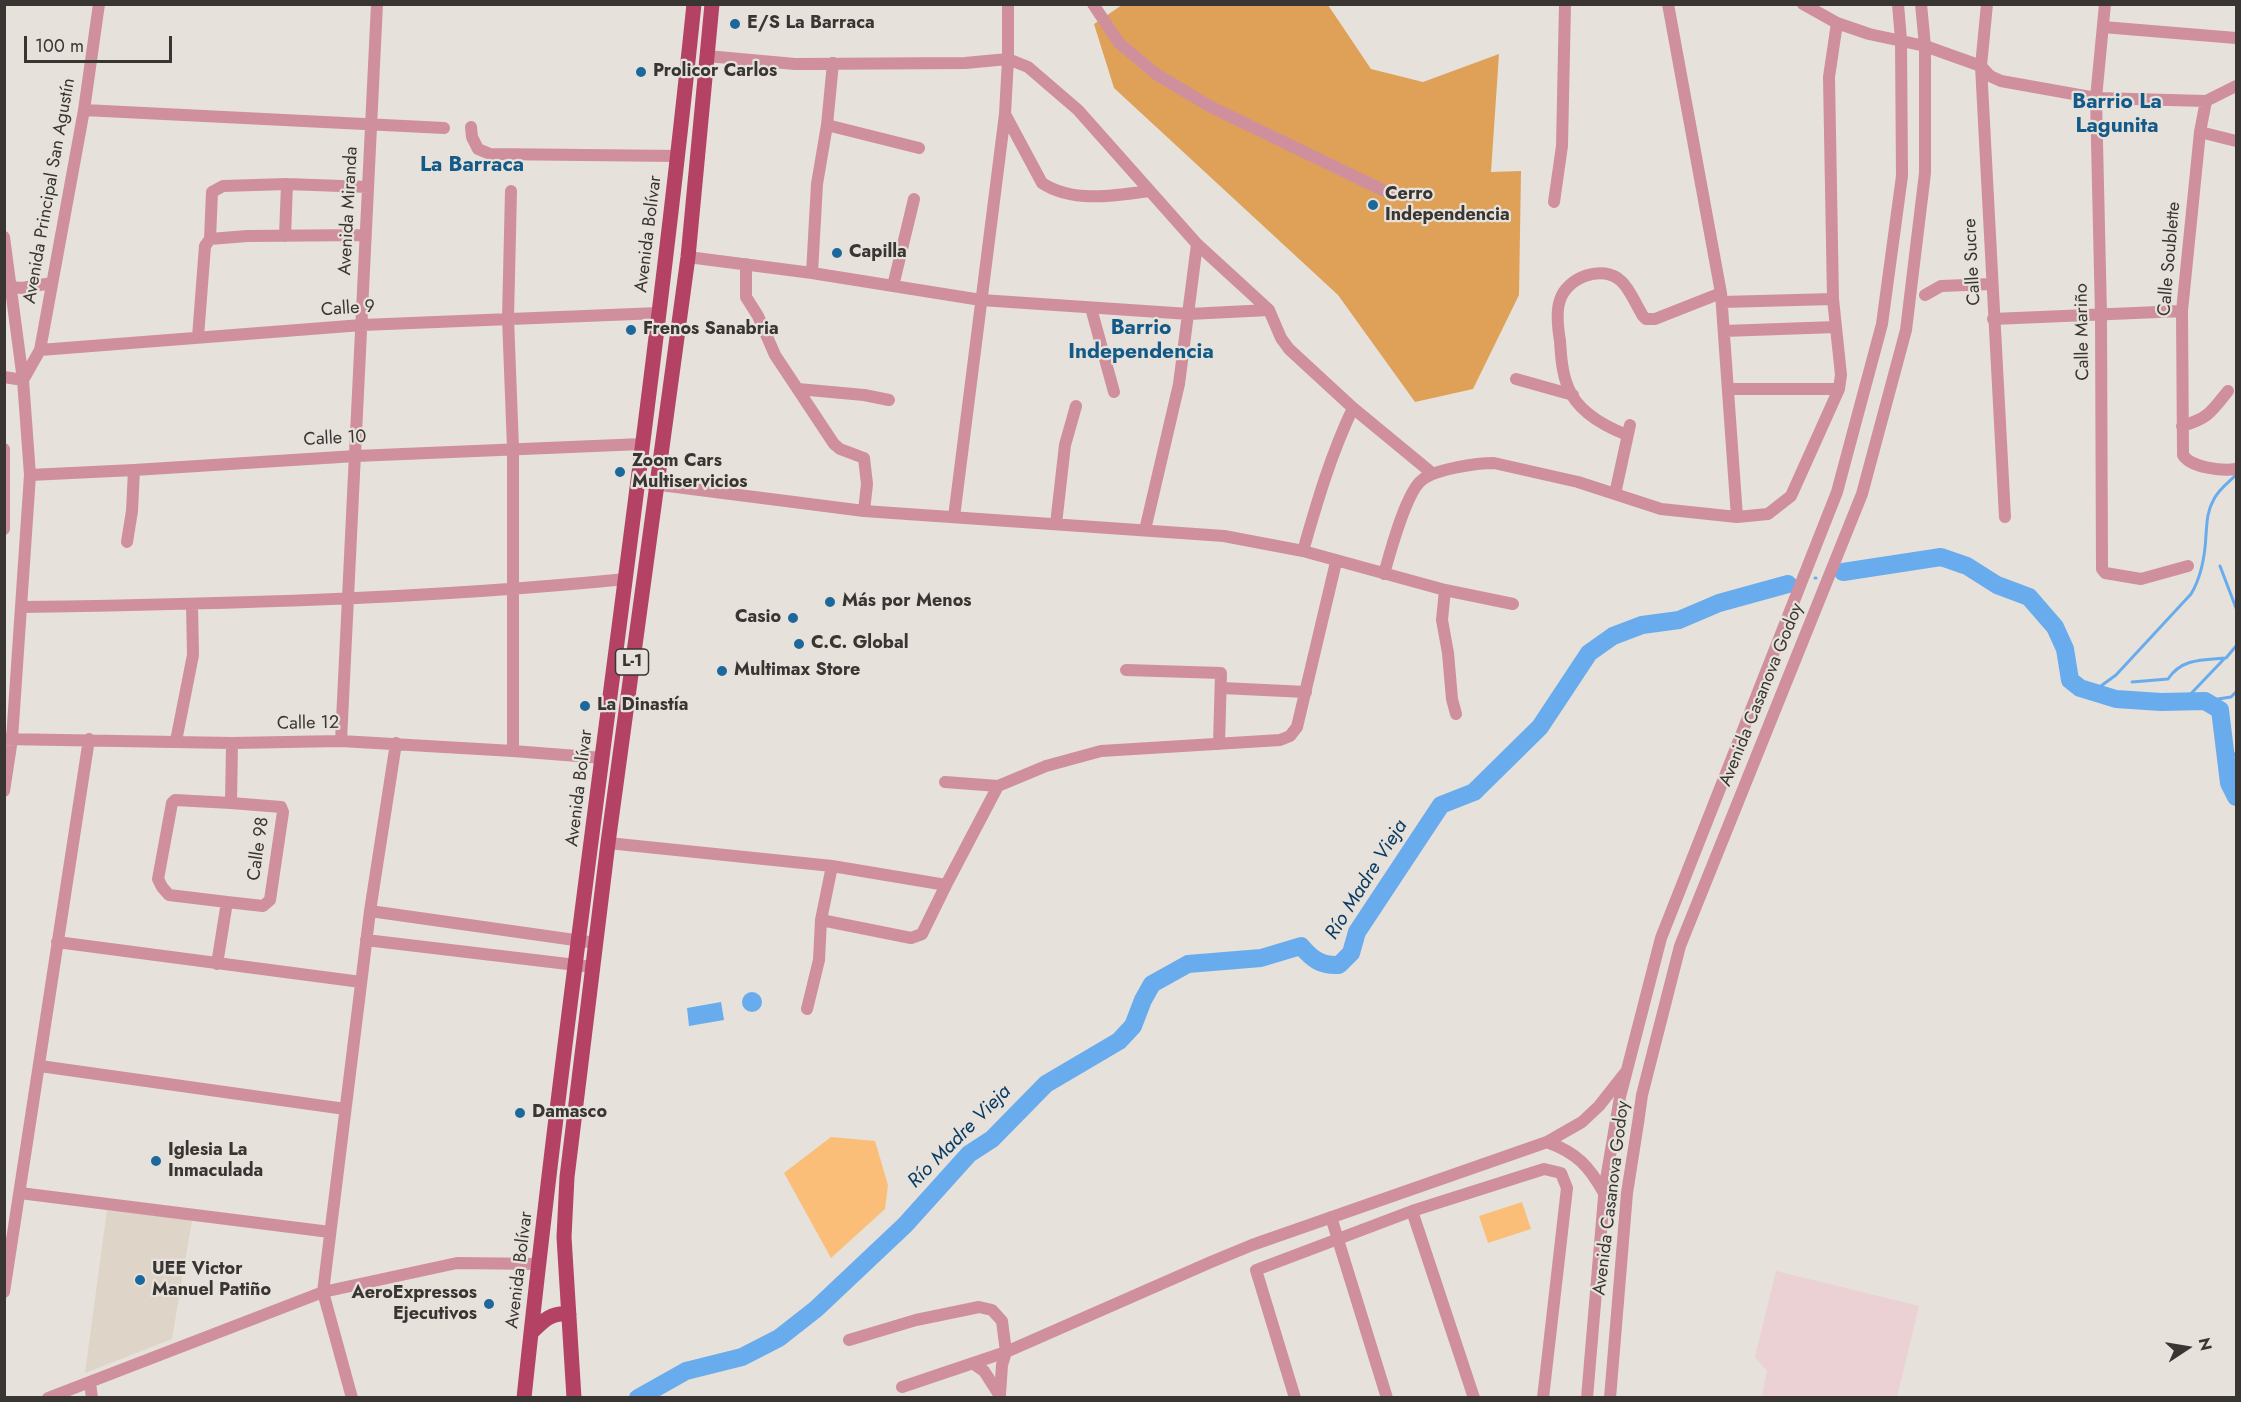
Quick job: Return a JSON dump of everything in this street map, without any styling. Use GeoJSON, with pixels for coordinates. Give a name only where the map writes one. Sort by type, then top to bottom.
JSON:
{"type":"FeatureCollection","features":[{"type":"Feature","properties":{"kind":"main road","name":"Avenida Bolívar"},"geometry":{"type":"LineString","coordinates":[[524,1398],[576,965],[659,313],[694,4]]}},
{"type":"Feature","properties":{"kind":"main road","name":"Avenida Bolívar"},"geometry":{"type":"LineString","coordinates":[[574,1398],[564,1237],[567,1177],[608,843],[688,257],[712,4]]}},
{"type":"Feature","properties":{"kind":"main road"},"geometry":{"type":"LineString","coordinates":[[532,1332],[551,1316],[561,1313],[570,1317]]}},
{"type":"Feature","properties":{"kind":"street","name":"Avenida Principal San Agustín"},"geometry":{"type":"LineString","coordinates":[[23,380],[40,350],[84,110],[99,4]]}},
{"type":"Feature","properties":{"kind":"street","name":"Avenida Miranda"},"geometry":{"type":"LineString","coordinates":[[341,741],[377,4]]}},
{"type":"Feature","properties":{"kind":"street"},"geometry":{"type":"LineString","coordinates":[[954,518],[1005,114],[1008,4]]}},
{"type":"Feature","properties":{"kind":"street"},"geometry":{"type":"LineString","coordinates":[[1093,4],[1119,43],[1156,74],[1210,107],[1393,195]]}},
{"type":"Feature","properties":{"kind":"street"},"geometry":{"type":"LineString","coordinates":[[1554,202],[1562,147],[1565,4]]}},
{"type":"Feature","properties":{"kind":"street"},"geometry":{"type":"LineString","coordinates":[[1668,4],[1722,297],[1737,517]]}},
{"type":"Feature","properties":{"kind":"street"},"geometry":{"type":"LineString","coordinates":[[1803,4],[1837,23],[1869,34],[1925,46],[1980,66],[1990,76],[2001,81],[2096,98],[2206,101],[2236,86]]}},
{"type":"Feature","properties":{"kind":"street","name":"Avenida Casanova Godoy"},"geometry":{"type":"LineString","coordinates":[[1587,1398],[1604,1193],[1626,1070],[1661,938],[1837,492],[1882,324],[1902,176],[1901,40],[1898,4]]}},
{"type":"Feature","properties":{"kind":"street","name":"Avenida Casanova Godoy"},"geometry":{"type":"LineString","coordinates":[[1610,1398],[1627,1193],[1641,1104],[1680,946],[1862,494],[1906,330],[1925,173],[1925,46],[1921,4]]}},
{"type":"Feature","properties":{"kind":"street","name":"Calle Sucre"},"geometry":{"type":"LineString","coordinates":[[1987,4],[1980,66],[2005,517]]}},
{"type":"Feature","properties":{"kind":"street","name":"Calle Mariño"},"geometry":{"type":"LineString","coordinates":[[2105,4],[2096,98],[2101,315],[2102,569],[2105,573],[2141,579],[2188,566]]}},
{"type":"Feature","properties":{"kind":"street"},"geometry":{"type":"LineString","coordinates":[[1384,574],[1397,531],[1415,488],[1423,479],[1434,474],[1482,463],[1494,463],[1578,482],[1661,509],[1737,517],[1768,514],[1791,496],[1839,389],[1841,375],[1833,300],[1829,76],[1837,23]]}},
{"type":"Feature","properties":{"kind":"street"},"geometry":{"type":"LineString","coordinates":[[2103,27],[2236,38]]}},
{"type":"Feature","properties":{"kind":"street"},"geometry":{"type":"LineString","coordinates":[[707,56],[795,64],[954,64],[1008,59],[1028,67],[1078,110],[1197,244],[1269,310],[1281,338],[1289,349],[1353,408],[1434,474]]}},
{"type":"Feature","properties":{"kind":"street"},"geometry":{"type":"LineString","coordinates":[[812,273],[817,184],[827,125],[833,63]]}},
{"type":"Feature","properties":{"kind":"street","name":"Calle Soublette"},"geometry":{"type":"LineString","coordinates":[[2206,101],[2200,132],[2182,312],[2183,455],[2193,464],[2229,470],[2236,468]]}},
{"type":"Feature","properties":{"kind":"street"},"geometry":{"type":"LineString","coordinates":[[84,110],[444,128]]}},
{"type":"Feature","properties":{"kind":"street"},"geometry":{"type":"LineString","coordinates":[[1005,114],[1042,183],[1052,190],[1064,194],[1111,196],[1148,191]]}},
{"type":"Feature","properties":{"kind":"street"},"geometry":{"type":"LineString","coordinates":[[827,125],[919,148]]}},
{"type":"Feature","properties":{"kind":"street"},"geometry":{"type":"LineString","coordinates":[[471,127],[472,137],[478,149],[490,154],[678,156]]}},
{"type":"Feature","properties":{"kind":"street"},"geometry":{"type":"LineString","coordinates":[[2200,132],[2236,141]]}},
{"type":"Feature","properties":{"kind":"street"},"geometry":{"type":"LineString","coordinates":[[198,337],[205,246],[210,239],[212,192],[223,186],[287,184],[368,187]]}},
{"type":"Feature","properties":{"kind":"street"},"geometry":{"type":"LineString","coordinates":[[285,236],[287,184]]}},
{"type":"Feature","properties":{"kind":"street"},"geometry":{"type":"LineString","coordinates":[[511,191],[508,318],[513,448],[513,751]]}},
{"type":"Feature","properties":{"kind":"street"},"geometry":{"type":"LineString","coordinates":[[893,286],[914,199]]}},
{"type":"Feature","properties":{"kind":"street"},"geometry":{"type":"LineString","coordinates":[[210,239],[365,235]]}},
{"type":"Feature","properties":{"kind":"street"},"geometry":{"type":"LineString","coordinates":[[4,237],[23,380],[30,475],[22,607],[4,790]]}},
{"type":"Feature","properties":{"kind":"street"},"geometry":{"type":"LineString","coordinates":[[1144,530],[1179,384],[1197,244]]}},
{"type":"Feature","properties":{"kind":"street"},"geometry":{"type":"LineString","coordinates":[[688,257],[812,273],[981,300],[1189,314],[1269,310]]}},
{"type":"Feature","properties":{"kind":"street"},"geometry":{"type":"LineString","coordinates":[[747,264],[746,297],[758,316],[775,356],[834,444],[840,449],[864,458],[867,484],[864,511]]}},
{"type":"Feature","properties":{"kind":"street"},"geometry":{"type":"LineString","coordinates":[[1615,494],[1629,430],[1607,428],[1593,417],[1568,387],[1559,338],[1559,309],[1560,300],[1568,287],[1579,278],[1594,273],[1614,276],[1623,282],[1642,316],[1646,319],[1655,319],[1722,297],[1833,300]]}},
{"type":"Feature","properties":{"kind":"street"},"geometry":{"type":"LineString","coordinates":[[11,287],[22,288],[52,283]]}},
{"type":"Feature","properties":{"kind":"street"},"geometry":{"type":"LineString","coordinates":[[1925,296],[1941,286],[1992,284]]}},
{"type":"Feature","properties":{"kind":"street"},"geometry":{"type":"LineString","coordinates":[[1091,308],[1114,392]]}},
{"type":"Feature","properties":{"kind":"street"},"geometry":{"type":"LineString","coordinates":[[1994,319],[2182,312]]}},
{"type":"Feature","properties":{"kind":"street","name":"Calle 9"},"geometry":{"type":"LineString","coordinates":[[40,350],[362,325],[659,313]]}},
{"type":"Feature","properties":{"kind":"street"},"geometry":{"type":"LineString","coordinates":[[1724,331],[1836,327]]}},
{"type":"Feature","properties":{"kind":"street"},"geometry":{"type":"LineString","coordinates":[[4,377],[23,380]]}},
{"type":"Feature","properties":{"kind":"street"},"geometry":{"type":"LineString","coordinates":[[1516,379],[1573,395]]}},
{"type":"Feature","properties":{"kind":"street"},"geometry":{"type":"LineString","coordinates":[[798,389],[864,395],[889,400]]}},
{"type":"Feature","properties":{"kind":"street"},"geometry":{"type":"LineString","coordinates":[[1728,389],[1839,389]]}},
{"type":"Feature","properties":{"kind":"street"},"geometry":{"type":"LineString","coordinates":[[2182,426],[2208,416],[2228,391]]}},
{"type":"Feature","properties":{"kind":"street"},"geometry":{"type":"LineString","coordinates":[[1056,524],[1065,445],[1076,406]]}},
{"type":"Feature","properties":{"kind":"street"},"geometry":{"type":"LineString","coordinates":[[1303,551],[1320,491],[1340,435],[1353,408]]}},
{"type":"Feature","properties":{"kind":"street","name":"Calle 10"},"geometry":{"type":"LineString","coordinates":[[30,475],[513,448],[642,444]]}},
{"type":"Feature","properties":{"kind":"street"},"geometry":{"type":"LineString","coordinates":[[4,449],[4,529]]}},
{"type":"Feature","properties":{"kind":"street"},"geometry":{"type":"LineString","coordinates":[[127,542],[132,511],[134,470]]}},
{"type":"Feature","properties":{"kind":"street"},"geometry":{"type":"LineString","coordinates":[[637,482],[864,511],[1224,536],[1303,551],[1336,562],[1445,590],[1514,604]]}},
{"type":"Feature","properties":{"kind":"street"},"geometry":{"type":"LineString","coordinates":[[945,782],[998,786],[1046,766],[1101,751],[1280,740],[1290,736],[1297,727],[1336,562]]}},
{"type":"Feature","properties":{"kind":"street"},"geometry":{"type":"LineString","coordinates":[[22,607],[192,605],[348,599],[513,590],[626,579]]}},
{"type":"Feature","properties":{"kind":"street"},"geometry":{"type":"LineString","coordinates":[[1445,590],[1442,620],[1456,714]]}},
{"type":"Feature","properties":{"kind":"street"},"geometry":{"type":"LineString","coordinates":[[176,741],[193,655],[192,605]]}},
{"type":"Feature","properties":{"kind":"street"},"geometry":{"type":"LineString","coordinates":[[1126,670],[1219,672],[1223,675],[1219,744]]}},
{"type":"Feature","properties":{"kind":"street"},"geometry":{"type":"LineString","coordinates":[[1222,688],[1306,692]]}},
{"type":"Feature","properties":{"kind":"street","name":"Calle 12"},"geometry":{"type":"LineString","coordinates":[[8,739],[232,743],[341,741],[603,758]]}},
{"type":"Feature","properties":{"kind":"street"},"geometry":{"type":"LineString","coordinates":[[4,1293],[89,739]]}},
{"type":"Feature","properties":{"kind":"street","name":"Calle 98"},"geometry":{"type":"LineString","coordinates":[[231,803],[232,743]]}},
{"type":"Feature","properties":{"kind":"street"},"geometry":{"type":"LineString","coordinates":[[352,1398],[323,1292],[366,940],[396,743]]}},
{"type":"Feature","properties":{"kind":"street"},"geometry":{"type":"LineString","coordinates":[[820,921],[917,937],[922,934],[998,786]]}},
{"type":"Feature","properties":{"kind":"street","name":"Calle 98"},"geometry":{"type":"LineString","coordinates":[[175,800],[231,803],[281,807],[284,812],[270,900],[263,906],[170,894],[162,888],[158,879],[172,803],[175,800]]}},
{"type":"Feature","properties":{"kind":"street"},"geometry":{"type":"LineString","coordinates":[[608,843],[832,866],[946,885]]}},
{"type":"Feature","properties":{"kind":"street"},"geometry":{"type":"LineString","coordinates":[[807,1009],[819,960],[820,921],[832,866]]}},
{"type":"Feature","properties":{"kind":"street"},"geometry":{"type":"LineString","coordinates":[[217,964],[227,902]]}},
{"type":"Feature","properties":{"kind":"street"},"geometry":{"type":"LineString","coordinates":[[370,911],[596,943]]}},
{"type":"Feature","properties":{"kind":"street"},"geometry":{"type":"LineString","coordinates":[[366,940],[593,967]]}},
{"type":"Feature","properties":{"kind":"street"},"geometry":{"type":"LineString","coordinates":[[57,942],[361,982]]}},
{"type":"Feature","properties":{"kind":"street"},"geometry":{"type":"LineString","coordinates":[[40,1066],[345,1109]]}},
{"type":"Feature","properties":{"kind":"street"},"geometry":{"type":"LineString","coordinates":[[902,1388],[1006,1352],[1211,1262],[1331,1217],[1547,1142],[1582,1122],[1599,1106],[1626,1070]]}},
{"type":"Feature","properties":{"kind":"street"},"geometry":{"type":"LineString","coordinates":[[1547,1142],[1564,1148],[1579,1158],[1594,1174],[1604,1193]]}},
{"type":"Feature","properties":{"kind":"street"},"geometry":{"type":"LineString","coordinates":[[1295,1398],[1256,1270],[1412,1211],[1544,1169],[1561,1173],[1568,1188],[1543,1398]]}},
{"type":"Feature","properties":{"kind":"street"},"geometry":{"type":"LineString","coordinates":[[20,1193],[330,1232]]}},
{"type":"Feature","properties":{"kind":"street"},"geometry":{"type":"LineString","coordinates":[[1412,1211],[1474,1398]]}},
{"type":"Feature","properties":{"kind":"street"},"geometry":{"type":"LineString","coordinates":[[1331,1217],[1387,1398]]}},
{"type":"Feature","properties":{"kind":"street"},"geometry":{"type":"LineString","coordinates":[[48,1398],[323,1292],[456,1263],[540,1264]]}},
{"type":"Feature","properties":{"kind":"street"},"geometry":{"type":"LineString","coordinates":[[849,1340],[916,1320],[978,1307],[992,1310],[1002,1321],[1006,1352],[1002,1365],[1000,1396]]}},
{"type":"Feature","properties":{"kind":"street"},"geometry":{"type":"LineString","coordinates":[[974,1364],[984,1371],[1000,1396]]}},
{"type":"Feature","properties":{"kind":"street"},"geometry":{"type":"LineString","coordinates":[[90,1383],[92,1398]]}},
{"type":"Feature","properties":{"kind":"shaded area"},"geometry":{"type":"Polygon","coordinates":[[[1122,5],[1328,5],[1371,69],[1423,82],[1499,54],[1491,172],[1521,171],[1519,295],[1473,389],[1415,402],[1338,295],[1114,88],[1094,24],[1122,5]]]}},
{"type":"Feature","properties":{"kind":"shaded area"},"geometry":{"type":"Polygon","coordinates":[[[831,1137],[875,1141],[888,1185],[885,1209],[831,1258],[784,1173],[831,1137]]]}},
{"type":"Feature","properties":{"kind":"shaded area"},"geometry":{"type":"Polygon","coordinates":[[[1522,1202],[1531,1229],[1488,1243],[1479,1216],[1522,1202]]]}},
{"type":"Feature","properties":{"kind":"shaded area","name":"UEE Victor Manuel Patiño"},"geometry":{"type":"Polygon","coordinates":[[[107,1210],[192,1220],[172,1339],[85,1373],[107,1210]]]}},
{"type":"Feature","properties":{"kind":"shaded area"},"geometry":{"type":"Polygon","coordinates":[[[1776,1271],[1919,1306],[1897,1397],[1762,1397],[1767,1371],[1755,1357],[1776,1271]]]}},
{"type":"Feature","properties":{"kind":"water"},"geometry":{"type":"Polygon","coordinates":[[[752,992],[759,995],[762,1002],[759,1009],[752,1012],[745,1009],[742,1002],[745,995],[752,992]]]}},
{"type":"Feature","properties":{"kind":"water"},"geometry":{"type":"Polygon","coordinates":[[[721,1002],[724,1020],[689,1026],[687,1008],[721,1002]]]}},
{"type":"Feature","properties":{"kind":"waterway"},"geometry":{"type":"LineString","coordinates":[[2094,691],[2116,675],[2191,594],[2202,566],[2210,508],[2219,492],[2236,475]]}},
{"type":"Feature","properties":{"kind":"waterway","name":"Río Madre Vieja"},"geometry":{"type":"LineString","coordinates":[[1843,572],[1941,557],[1967,566],[1997,585],[2029,597],[2055,627],[2065,649],[2070,680],[2080,688],[2116,699],[2161,702],[2205,701],[2220,710],[2229,783],[2236,797]]}},
{"type":"Feature","properties":{"kind":"waterway"},"geometry":{"type":"LineString","coordinates":[[2220,566],[2236,608]]}},
{"type":"Feature","properties":{"kind":"waterway","name":"Río Madre Vieja"},"geometry":{"type":"LineString","coordinates":[[638,1398],[686,1371],[742,1357],[779,1338],[816,1309],[905,1225],[969,1154],[992,1139],[1046,1084],[1119,1041],[1133,1026],[1152,984],[1188,964],[1261,958],[1301,946],[1317,961],[1339,965],[1351,953],[1357,932],[1441,805],[1474,792],[1540,727],[1589,653],[1613,636],[1642,625],[1679,620],[1719,603],[1788,584]]}},
{"type":"Feature","properties":{"kind":"waterway"},"geometry":{"type":"LineString","coordinates":[[2132,682],[2168,679],[2180,667],[2194,661],[2226,658],[2236,646]]}},
{"type":"Feature","properties":{"kind":"waterway"},"geometry":{"type":"LineString","coordinates":[[2183,702],[2224,659]]}},
{"type":"Feature","properties":{"kind":"waterway"},"geometry":{"type":"LineString","coordinates":[[2205,701],[2231,697],[2236,692]]}},
{"type":"Feature","properties":{"kind":"waterway"},"geometry":{"type":"LineString","coordinates":[[2227,761],[2236,753]]}},
{"type":"Feature","properties":{"kind":"place","name":"E/S La Barraca"},"geometry":{"type":"Point","coordinates":[735,24]}},
{"type":"Feature","properties":{"kind":"place","name":"Prolicor Carlos"},"geometry":{"type":"Point","coordinates":[641,72]}},
{"type":"Feature","properties":{"kind":"place","name":"Cerro Independencia"},"geometry":{"type":"Point","coordinates":[1373,205]}},
{"type":"Feature","properties":{"kind":"place","name":"Capilla"},"geometry":{"type":"Point","coordinates":[837,253]}},
{"type":"Feature","properties":{"kind":"place","name":"Frenos Sanabria"},"geometry":{"type":"Point","coordinates":[631,330]}},
{"type":"Feature","properties":{"kind":"place","name":"Zoom Cars Multiservicios"},"geometry":{"type":"Point","coordinates":[620,472]}},
{"type":"Feature","properties":{"kind":"place","name":"Más por Menos"},"geometry":{"type":"Point","coordinates":[830,602]}},
{"type":"Feature","properties":{"kind":"place","name":"Casio"},"geometry":{"type":"Point","coordinates":[793,618]}},
{"type":"Feature","properties":{"kind":"place","name":"C.C. Global"},"geometry":{"type":"Point","coordinates":[799,644]}},
{"type":"Feature","properties":{"kind":"place","name":"Multimax Store"},"geometry":{"type":"Point","coordinates":[722,671]}},
{"type":"Feature","properties":{"kind":"place","name":"La Dinastía"},"geometry":{"type":"Point","coordinates":[585,706]}},
{"type":"Feature","properties":{"kind":"place","name":"Damasco"},"geometry":{"type":"Point","coordinates":[520,1113]}},
{"type":"Feature","properties":{"kind":"place","name":"Iglesia La Inmaculada"},"geometry":{"type":"Point","coordinates":[156,1161]}},
{"type":"Feature","properties":{"kind":"place","name":"UEE Victor Manuel Patiño"},"geometry":{"type":"Point","coordinates":[140,1280]}},
{"type":"Feature","properties":{"kind":"place","name":"AeroExpressos Ejecutivos"},"geometry":{"type":"Point","coordinates":[489,1304]}},
{"type":"Feature","properties":{"kind":"district","name":"Barrio La Lagunita"},"geometry":{"type":"Point","coordinates":[2117,115]}},
{"type":"Feature","properties":{"kind":"district","name":"La Barraca"},"geometry":{"type":"Point","coordinates":[472,166]}},
{"type":"Feature","properties":{"kind":"district","name":"Barrio Independencia"},"geometry":{"type":"Point","coordinates":[1141,341]}}]}
